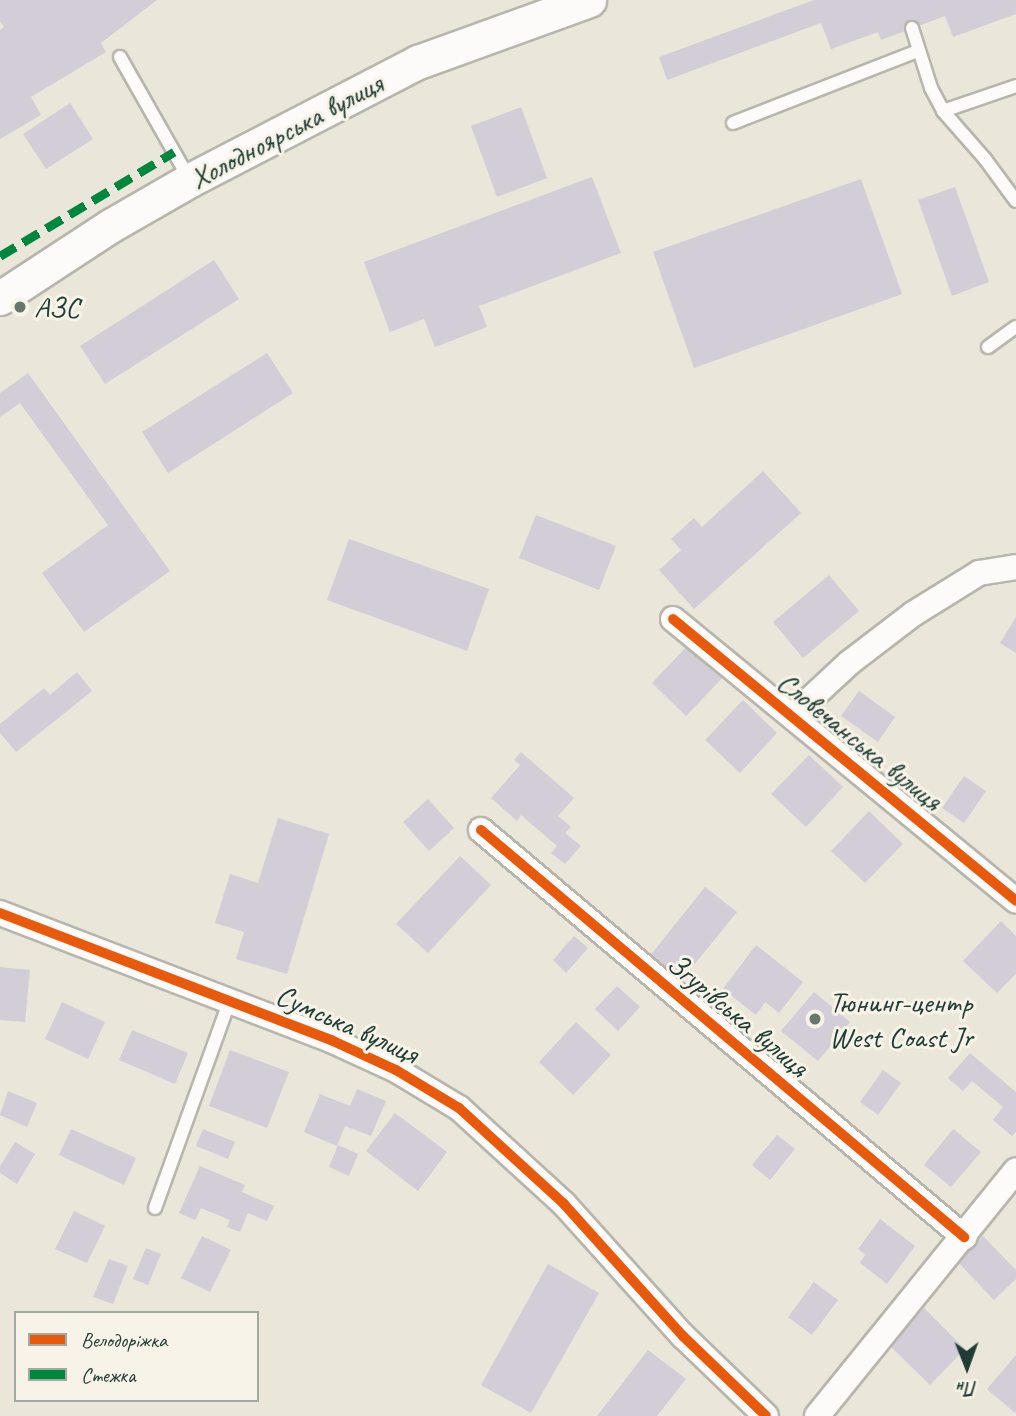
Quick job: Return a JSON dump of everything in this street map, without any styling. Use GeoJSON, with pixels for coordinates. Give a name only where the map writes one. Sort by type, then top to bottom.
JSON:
{"type":"FeatureCollection","features":[{"type":"Feature","properties":{"kind":"main road","name":"Холодноярська вулиця"},"geometry":{"type":"LineString","coordinates":[[0,298],[110,226],[190,180],[418,62],[589,0]]}},
{"type":"Feature","properties":{"kind":"street"},"geometry":{"type":"LineString","coordinates":[[792,716],[849,663],[913,614],[979,573],[1016,567]]}},
{"type":"Feature","properties":{"kind":"street","name":"Словечанська вулиця"},"geometry":{"type":"LineString","coordinates":[[673,620],[1016,901]]}},
{"type":"Feature","properties":{"kind":"street","name":"Згурівська вулиця"},"geometry":{"type":"LineString","coordinates":[[481,830],[964,1237]]}},
{"type":"Feature","properties":{"kind":"street","name":"Сумська вулиця"},"geometry":{"type":"LineString","coordinates":[[0,913],[230,1000],[386,1065],[459,1108],[564,1203],[683,1336],[766,1416]]}},
{"type":"Feature","properties":{"kind":"street"},"geometry":{"type":"LineString","coordinates":[[817,1416],[1016,1170]]}},
{"type":"Feature","properties":{"kind":"lane"},"geometry":{"type":"LineString","coordinates":[[912,28],[918,51],[943,111],[985,159],[1016,201]]}},
{"type":"Feature","properties":{"kind":"lane"},"geometry":{"type":"LineString","coordinates":[[733,124],[918,51]]}},
{"type":"Feature","properties":{"kind":"lane"},"geometry":{"type":"LineString","coordinates":[[120,57],[190,180]]}},
{"type":"Feature","properties":{"kind":"lane"},"geometry":{"type":"LineString","coordinates":[[943,111],[1016,86]]}},
{"type":"Feature","properties":{"kind":"lane"},"geometry":{"type":"LineString","coordinates":[[988,346],[1016,327]]}},
{"type":"Feature","properties":{"kind":"lane"},"geometry":{"type":"LineString","coordinates":[[155,1208],[230,1000]]}},
{"type":"Feature","properties":{"kind":"building"},"geometry":{"type":"Polygon","coordinates":[[[0,0],[157,0],[101,43],[106,52],[31,97],[41,115],[0,139],[0,30],[4,27],[0,21],[0,0]]]}},
{"type":"Feature","properties":{"kind":"building"},"geometry":{"type":"Polygon","coordinates":[[[814,0],[1016,0],[1016,14],[953,37],[945,16],[881,40],[878,32],[831,49],[821,23],[667,80],[659,57],[814,0]]]}},
{"type":"Feature","properties":{"kind":"building"},"geometry":{"type":"Polygon","coordinates":[[[70,103],[93,139],[46,169],[23,134],[70,103]]]}},
{"type":"Feature","properties":{"kind":"building"},"geometry":{"type":"Polygon","coordinates":[[[521,107],[547,178],[497,197],[471,126],[521,107]]]}},
{"type":"Feature","properties":{"kind":"building"},"geometry":{"type":"Polygon","coordinates":[[[592,177],[621,253],[479,306],[487,327],[435,347],[424,319],[390,332],[364,262],[592,177]]]}},
{"type":"Feature","properties":{"kind":"building"},"geometry":{"type":"Polygon","coordinates":[[[861,179],[902,294],[694,368],[653,252],[861,179]]]}},
{"type":"Feature","properties":{"kind":"building"},"geometry":{"type":"Polygon","coordinates":[[[955,187],[989,282],[952,296],[918,200],[955,187]]]}},
{"type":"Feature","properties":{"kind":"building"},"geometry":{"type":"Polygon","coordinates":[[[214,260],[239,299],[105,384],[80,346],[214,260]]]}},
{"type":"Feature","properties":{"kind":"building"},"geometry":{"type":"Polygon","coordinates":[[[267,353],[293,393],[168,473],[142,432],[267,353]]]}},
{"type":"Feature","properties":{"kind":"building"},"geometry":{"type":"Polygon","coordinates":[[[28,373],[170,571],[84,632],[42,573],[108,525],[20,403],[0,417],[0,393],[28,373]]]}},
{"type":"Feature","properties":{"kind":"building"},"geometry":{"type":"Polygon","coordinates":[[[763,471],[801,513],[694,609],[659,570],[681,550],[671,539],[694,518],[702,527],[763,471]]]}},
{"type":"Feature","properties":{"kind":"building"},"geometry":{"type":"Polygon","coordinates":[[[536,515],[616,546],[599,590],[519,558],[536,515]]]}},
{"type":"Feature","properties":{"kind":"building"},"geometry":{"type":"Polygon","coordinates":[[[349,539],[489,589],[467,651],[327,600],[349,539]]]}},
{"type":"Feature","properties":{"kind":"building"},"geometry":{"type":"Polygon","coordinates":[[[829,575],[859,611],[803,658],[773,622],[829,575]]]}},
{"type":"Feature","properties":{"kind":"building"},"geometry":{"type":"Polygon","coordinates":[[[1016,617],[1016,653],[1000,643],[1016,617]]]}},
{"type":"Feature","properties":{"kind":"building"},"geometry":{"type":"Polygon","coordinates":[[[689,644],[724,676],[686,716],[652,683],[689,644]]]}},
{"type":"Feature","properties":{"kind":"building"},"geometry":{"type":"Polygon","coordinates":[[[77,672],[92,691],[16,752],[0,733],[0,724],[44,688],[50,695],[77,672]]]}},
{"type":"Feature","properties":{"kind":"building"},"geometry":{"type":"Polygon","coordinates":[[[859,691],[895,717],[878,742],[841,716],[859,691]]]}},
{"type":"Feature","properties":{"kind":"building"},"geometry":{"type":"Polygon","coordinates":[[[743,700],[777,733],[740,773],[705,740],[743,700]]]}},
{"type":"Feature","properties":{"kind":"building"},"geometry":{"type":"Polygon","coordinates":[[[521,752],[574,798],[558,816],[571,827],[565,833],[581,846],[565,864],[551,853],[557,846],[521,815],[517,821],[491,798],[520,765],[514,760],[521,752]]]}},
{"type":"Feature","properties":{"kind":"building"},"geometry":{"type":"Polygon","coordinates":[[[809,755],[843,787],[806,827],[771,794],[809,755]]]}},
{"type":"Feature","properties":{"kind":"building"},"geometry":{"type":"Polygon","coordinates":[[[964,776],[986,791],[964,823],[942,808],[964,776]]]}},
{"type":"Feature","properties":{"kind":"building"},"geometry":{"type":"Polygon","coordinates":[[[428,799],[454,828],[429,851],[403,822],[428,799]]]}},
{"type":"Feature","properties":{"kind":"building"},"geometry":{"type":"Polygon","coordinates":[[[869,811],[903,844],[865,883],[831,851],[869,811]]]}},
{"type":"Feature","properties":{"kind":"building"},"geometry":{"type":"Polygon","coordinates":[[[278,818],[329,834],[287,974],[236,959],[244,932],[215,923],[230,874],[258,883],[278,818]]]}},
{"type":"Feature","properties":{"kind":"building"},"geometry":{"type":"Polygon","coordinates":[[[460,856],[491,885],[428,953],[396,924],[460,856]]]}},
{"type":"Feature","properties":{"kind":"building"},"geometry":{"type":"Polygon","coordinates":[[[705,887],[737,912],[681,981],[649,957],[705,887]]]}},
{"type":"Feature","properties":{"kind":"building"},"geometry":{"type":"Polygon","coordinates":[[[1001,921],[1016,936],[1016,974],[997,993],[963,961],[1001,921]]]}},
{"type":"Feature","properties":{"kind":"building"},"geometry":{"type":"Polygon","coordinates":[[[574,936],[588,948],[566,973],[553,960],[574,936]]]}},
{"type":"Feature","properties":{"kind":"building"},"geometry":{"type":"Polygon","coordinates":[[[756,945],[803,982],[779,1013],[765,1002],[756,1015],[723,989],[756,945]]]}},
{"type":"Feature","properties":{"kind":"building"},"geometry":{"type":"Polygon","coordinates":[[[0,967],[30,970],[25,1022],[0,1020],[0,967]]]}},
{"type":"Feature","properties":{"kind":"building"},"geometry":{"type":"Polygon","coordinates":[[[617,986],[640,1007],[618,1031],[595,1009],[617,986]]]}},
{"type":"Feature","properties":{"kind":"building"},"geometry":{"type":"Polygon","coordinates":[[[814,992],[850,1022],[818,1061],[781,1031],[814,992]]]}},
{"type":"Feature","properties":{"kind":"building"},"geometry":{"type":"Polygon","coordinates":[[[62,1002],[105,1022],[88,1059],[45,1039],[62,1002]]]}},
{"type":"Feature","properties":{"kind":"building"},"geometry":{"type":"Polygon","coordinates":[[[576,1022],[611,1055],[573,1095],[539,1062],[576,1022]]]}},
{"type":"Feature","properties":{"kind":"building"},"geometry":{"type":"Polygon","coordinates":[[[132,1030],[188,1053],[175,1084],[119,1060],[132,1030]]]}},
{"type":"Feature","properties":{"kind":"building"},"geometry":{"type":"Polygon","coordinates":[[[230,1050],[289,1072],[267,1128],[209,1106],[230,1050]]]}},
{"type":"Feature","properties":{"kind":"building"},"geometry":{"type":"Polygon","coordinates":[[[970,1053],[1016,1092],[1016,1132],[1012,1136],[993,1120],[1003,1107],[972,1081],[963,1091],[948,1078],[970,1053]]]}},
{"type":"Feature","properties":{"kind":"building"},"geometry":{"type":"Polygon","coordinates":[[[883,1070],[901,1083],[878,1115],[860,1102],[883,1070]]]}},
{"type":"Feature","properties":{"kind":"building"},"geometry":{"type":"Polygon","coordinates":[[[357,1089],[386,1101],[371,1136],[345,1126],[337,1146],[304,1132],[320,1094],[350,1106],[357,1089]]]}},
{"type":"Feature","properties":{"kind":"building"},"geometry":{"type":"Polygon","coordinates":[[[8,1091],[37,1103],[27,1127],[0,1115],[8,1091]]]}},
{"type":"Feature","properties":{"kind":"building"},"geometry":{"type":"Polygon","coordinates":[[[395,1113],[447,1152],[418,1191],[366,1151],[395,1113]]]}},
{"type":"Feature","properties":{"kind":"building"},"geometry":{"type":"Polygon","coordinates":[[[71,1129],[136,1158],[124,1185],[59,1155],[71,1129]]]}},
{"type":"Feature","properties":{"kind":"building"},"geometry":{"type":"Polygon","coordinates":[[[203,1129],[235,1142],[228,1159],[196,1146],[203,1129]]]}},
{"type":"Feature","properties":{"kind":"building"},"geometry":{"type":"Polygon","coordinates":[[[953,1129],[981,1152],[951,1187],[924,1165],[953,1129]]]}},
{"type":"Feature","properties":{"kind":"building"},"geometry":{"type":"Polygon","coordinates":[[[777,1135],[795,1149],[770,1180],[752,1165],[777,1135]]]}},
{"type":"Feature","properties":{"kind":"building"},"geometry":{"type":"Polygon","coordinates":[[[15,1142],[35,1154],[17,1184],[0,1173],[0,1166],[15,1142]]]}},
{"type":"Feature","properties":{"kind":"building"},"geometry":{"type":"Polygon","coordinates":[[[338,1145],[358,1154],[349,1176],[329,1167],[338,1145]]]}},
{"type":"Feature","properties":{"kind":"building"},"geometry":{"type":"Polygon","coordinates":[[[200,1166],[245,1185],[242,1192],[274,1206],[267,1221],[248,1213],[240,1232],[227,1227],[230,1220],[201,1208],[195,1220],[179,1213],[200,1166]]]}},
{"type":"Feature","properties":{"kind":"building"},"geometry":{"type":"Polygon","coordinates":[[[74,1211],[105,1226],[87,1263],[55,1249],[74,1211]]]}},
{"type":"Feature","properties":{"kind":"building"},"geometry":{"type":"Polygon","coordinates":[[[880,1219],[915,1246],[887,1284],[860,1263],[865,1255],[858,1249],[880,1219]]]}},
{"type":"Feature","properties":{"kind":"building"},"geometry":{"type":"Polygon","coordinates":[[[202,1236],[231,1250],[210,1292],[181,1278],[202,1236]]]}},
{"type":"Feature","properties":{"kind":"building"},"geometry":{"type":"Polygon","coordinates":[[[983,1236],[1016,1270],[1016,1279],[994,1300],[957,1261],[983,1236]]]}},
{"type":"Feature","properties":{"kind":"building"},"geometry":{"type":"Polygon","coordinates":[[[146,1248],[161,1254],[148,1285],[133,1279],[146,1248]]]}},
{"type":"Feature","properties":{"kind":"building"},"geometry":{"type":"Polygon","coordinates":[[[109,1259],[128,1266],[113,1304],[93,1297],[109,1259]]]}},
{"type":"Feature","properties":{"kind":"building"},"geometry":{"type":"Polygon","coordinates":[[[548,1264],[599,1293],[531,1413],[481,1385],[548,1264]]]}},
{"type":"Feature","properties":{"kind":"building"},"geometry":{"type":"Polygon","coordinates":[[[814,1282],[838,1300],[812,1335],[788,1317],[814,1282]]]}},
{"type":"Feature","properties":{"kind":"building"},"geometry":{"type":"Polygon","coordinates":[[[924,1308],[965,1349],[930,1385],[889,1345],[924,1308]]]}},
{"type":"Feature","properties":{"kind":"building"},"geometry":{"type":"Polygon","coordinates":[[[648,1350],[686,1379],[657,1416],[597,1416],[648,1350]]]}},
{"type":"Feature","properties":{"kind":"building"},"geometry":{"type":"Polygon","coordinates":[[[1016,1355],[1016,1411],[1015,1413],[987,1389],[1016,1355]]]}},
{"type":"Feature","properties":{"kind":"marked path"},"geometry":{"type":"LineString","coordinates":[[0,256],[174,152]]}},
{"type":"Feature","properties":{"kind":"cycle path"},"geometry":{"type":"LineString","coordinates":[[673,619],[1016,901]]}},
{"type":"Feature","properties":{"kind":"cycle path"},"geometry":{"type":"LineString","coordinates":[[481,830],[964,1237]]}},
{"type":"Feature","properties":{"kind":"cycle path"},"geometry":{"type":"LineString","coordinates":[[0,913],[331,1040],[396,1070],[459,1108],[564,1204],[683,1336],[766,1416]]}},
{"type":"Feature","properties":{"kind":"place","name":"АЗС"},"geometry":{"type":"Point","coordinates":[20,307]}},
{"type":"Feature","properties":{"kind":"place","name":"Тюнинг-центр West Coast Jr"},"geometry":{"type":"Point","coordinates":[815,1019]}}]}
